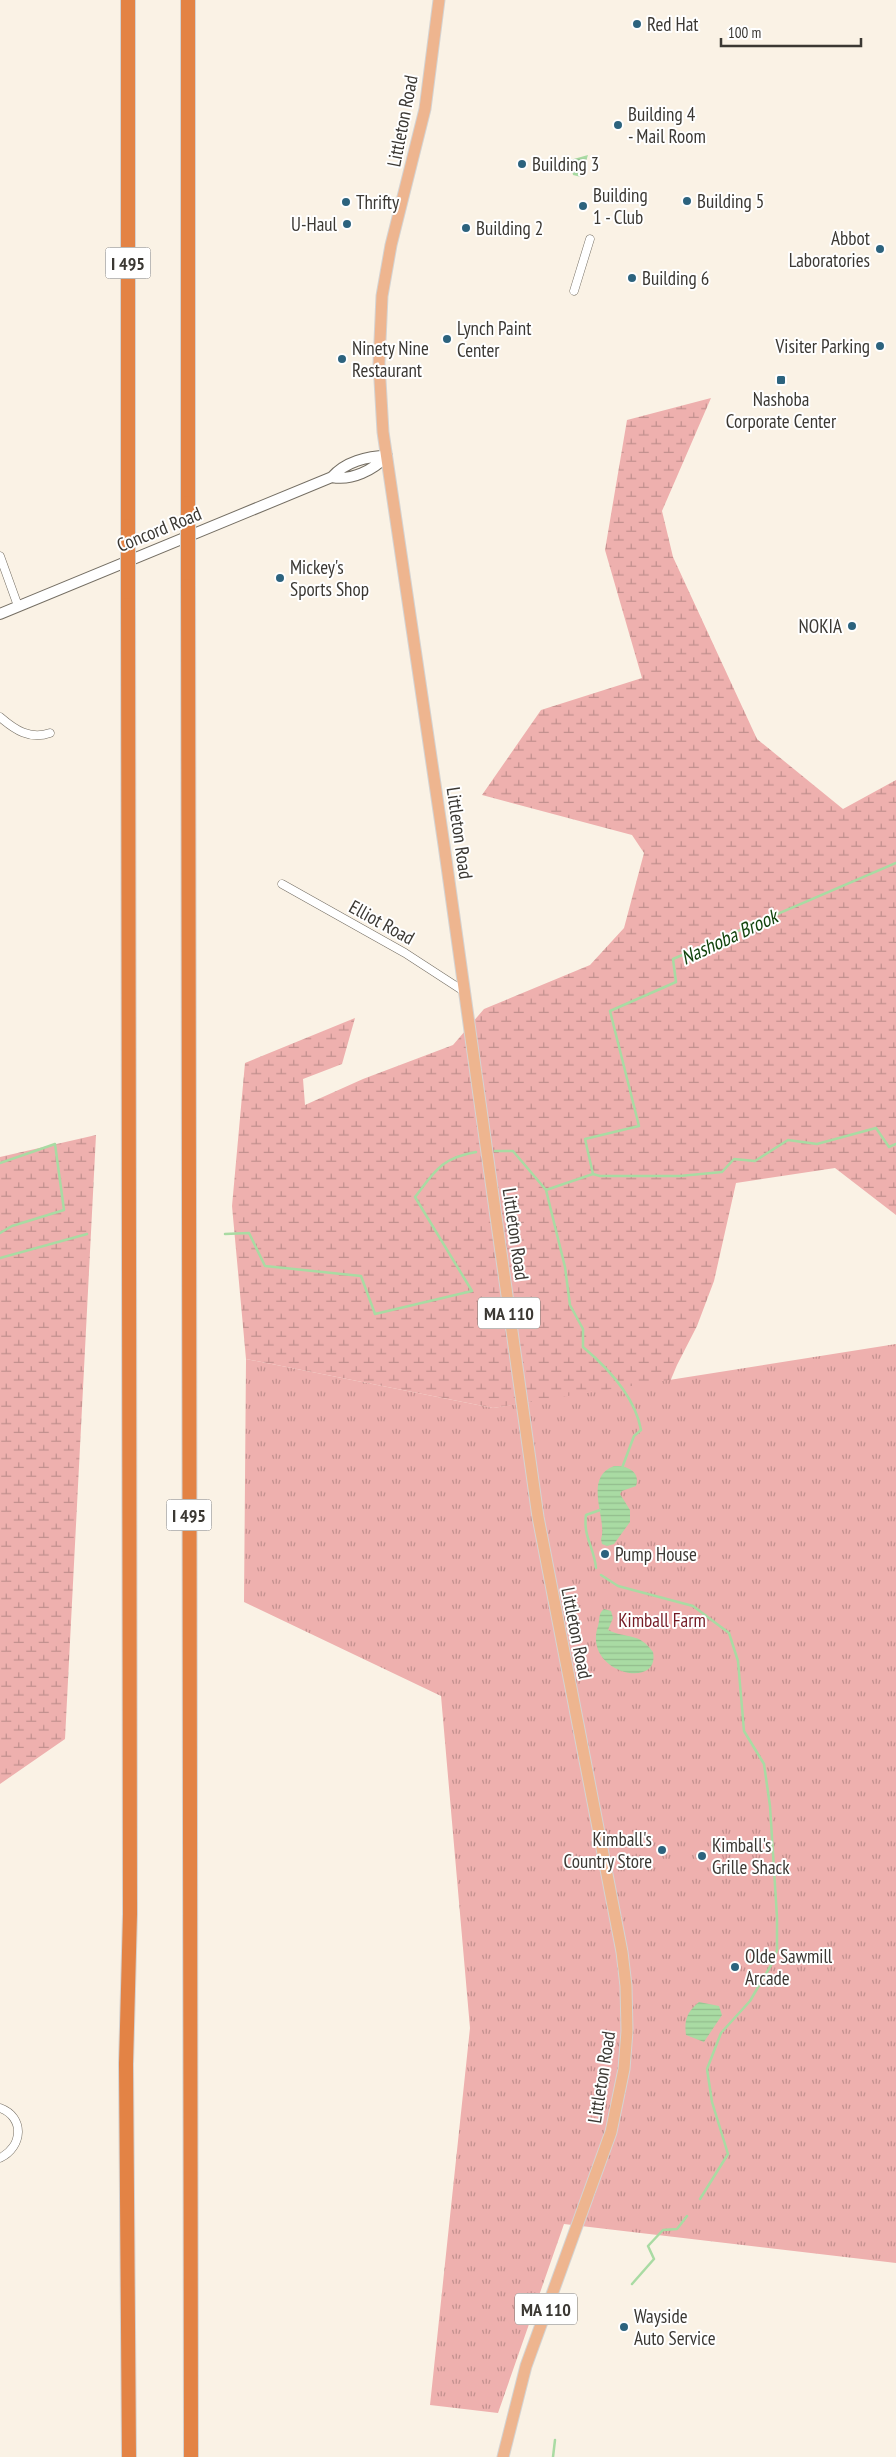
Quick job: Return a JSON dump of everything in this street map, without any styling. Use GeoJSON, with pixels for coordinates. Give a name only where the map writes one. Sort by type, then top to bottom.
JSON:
{"type":"FeatureCollection","features":[{"type":"Feature","properties":{"kind":"highway","name":"I 495"},"geometry":{"type":"LineString","coordinates":[[128,0],[130,1914],[126,2083],[129,2457]]}},
{"type":"Feature","properties":{"kind":"highway","name":"I 495"},"geometry":{"type":"LineString","coordinates":[[188,0],[191,2457]]}},
{"type":"Feature","properties":{"kind":"main road","name":"Littleton Road"},"geometry":{"type":"LineString","coordinates":[[439,0],[425,110],[391,245],[382,296],[379,363],[383,432],[465,992],[538,1517],[622,1952],[627,2031],[624,2069],[611,2132],[526,2366],[503,2457]]}},
{"type":"Feature","properties":{"kind":"main road","name":"Concord Road"},"geometry":{"type":"LineString","coordinates":[[0,614],[332,477],[339,468],[372,456],[388,456]]}},
{"type":"Feature","properties":{"kind":"street"},"geometry":{"type":"LineString","coordinates":[[574,291],[590,239]]}},
{"type":"Feature","properties":{"kind":"street"},"geometry":{"type":"LineString","coordinates":[[0,556],[18,606]]}},
{"type":"Feature","properties":{"kind":"street"},"geometry":{"type":"LineString","coordinates":[[0,717],[28,735],[39,737],[50,733]]}},
{"type":"Feature","properties":{"kind":"street","name":"Elliot Road"},"geometry":{"type":"LineString","coordinates":[[282,884],[405,953],[465,992]]}},
{"type":"Feature","properties":{"kind":"street"},"geometry":{"type":"LineString","coordinates":[[0,2108],[13,2117],[19,2132],[14,2148],[0,2158]]}},
{"type":"Feature","properties":{"kind":"green space"},"geometry":{"type":"Polygon","coordinates":[[[711,398],[662,511],[673,557],[757,739],[843,809],[896,780],[896,1215],[835,1168],[736,1183],[714,1281],[697,1326],[677,1365],[651,1427],[532,1402],[493,1408],[246,1359],[232,1206],[245,1063],[355,1018],[342,1064],[303,1079],[305,1105],[363,1079],[453,1045],[484,1009],[590,965],[624,928],[644,853],[632,835],[482,795],[541,710],[642,678],[605,550],[627,420],[711,398]]]}},
{"type":"Feature","properties":{"kind":"green space"},"geometry":{"type":"Polygon","coordinates":[[[96,1135],[65,1739],[0,1784],[0,1157],[96,1135]]]}},
{"type":"Feature","properties":{"kind":"green space","name":"Kimball Farm"},"geometry":{"type":"Polygon","coordinates":[[[896,1344],[896,2263],[564,2224],[498,2413],[430,2405],[470,2028],[441,1696],[244,1602],[246,1359],[493,1408],[896,1344]]]}},
{"type":"Feature","properties":{"kind":"shaded area"},"geometry":{"type":"Polygon","coordinates":[[[588,155],[581,177],[573,175],[570,160],[588,155]]]}},
{"type":"Feature","properties":{"kind":"shaded area"},"geometry":{"type":"Polygon","coordinates":[[[614,1466],[628,1468],[634,1473],[637,1481],[636,1486],[622,1491],[620,1494],[630,1510],[630,1522],[614,1544],[607,1546],[602,1544],[601,1539],[598,1489],[599,1480],[605,1472],[614,1466]]]}},
{"type":"Feature","properties":{"kind":"shaded area"},"geometry":{"type":"Polygon","coordinates":[[[604,1609],[611,1611],[613,1618],[608,1630],[643,1641],[653,1652],[652,1664],[646,1671],[635,1673],[622,1671],[610,1665],[601,1655],[596,1642],[600,1615],[604,1609]]]}},
{"type":"Feature","properties":{"kind":"shaded area"},"geometry":{"type":"Polygon","coordinates":[[[699,2002],[719,2006],[722,2015],[704,2042],[686,2035],[687,2017],[699,2002]]]}},
{"type":"Feature","properties":{"kind":"waterway","name":"Nashoba Brook"},"geometry":{"type":"LineString","coordinates":[[495,1151],[513,1151],[546,1190],[593,1174],[585,1139],[639,1126],[610,1011],[676,982],[673,959],[896,863]]}},
{"type":"Feature","properties":{"kind":"waterway"},"geometry":{"type":"LineString","coordinates":[[593,1174],[600,1176],[680,1176],[722,1172],[734,1159],[755,1161],[788,1140],[817,1144],[876,1128],[889,1147],[896,1144]]}},
{"type":"Feature","properties":{"kind":"waterway"},"geometry":{"type":"LineString","coordinates":[[0,1163],[55,1144],[64,1210],[12,1226],[0,1233]]}},
{"type":"Feature","properties":{"kind":"waterway","name":"Nashoba Brook"},"geometry":{"type":"LineString","coordinates":[[225,1234],[249,1233],[265,1266],[361,1276],[375,1314],[472,1291],[415,1197],[440,1167],[455,1158],[476,1152]]}},
{"type":"Feature","properties":{"kind":"waterway"},"geometry":{"type":"LineString","coordinates":[[546,1190],[565,1267],[570,1305],[583,1329],[583,1347],[602,1364],[627,1394],[638,1418],[641,1430],[634,1436],[622,1468]]}},
{"type":"Feature","properties":{"kind":"waterway","name":"Nashoba Brook"},"geometry":{"type":"LineString","coordinates":[[0,1258],[87,1234]]}},
{"type":"Feature","properties":{"kind":"waterway"},"geometry":{"type":"LineString","coordinates":[[596,1568],[585,1523],[586,1515],[600,1510]]}},
{"type":"Feature","properties":{"kind":"waterway"},"geometry":{"type":"LineString","coordinates":[[601,1575],[618,1586],[693,1606],[729,1633],[738,1661],[744,1731],[764,1764],[770,1806],[777,1917],[777,1950],[774,1960],[750,2001],[721,2033],[707,2069],[712,2102],[728,2154],[700,2199]]}},
{"type":"Feature","properties":{"kind":"waterway"},"geometry":{"type":"LineString","coordinates":[[632,2284],[654,2259],[648,2246],[663,2230],[677,2229],[687,2216]]}},
{"type":"Feature","properties":{"kind":"waterway"},"geometry":{"type":"LineString","coordinates":[[553,2457],[555,2440]]}},
{"type":"Feature","properties":{"kind":"place","name":"Red Hat"},"geometry":{"type":"Point","coordinates":[637,24]}},
{"type":"Feature","properties":{"kind":"place","name":"Building 4 - Mail Room"},"geometry":{"type":"Point","coordinates":[618,125]}},
{"type":"Feature","properties":{"kind":"place","name":"Building 3"},"geometry":{"type":"Point","coordinates":[522,164]}},
{"type":"Feature","properties":{"kind":"place","name":"Building 5"},"geometry":{"type":"Point","coordinates":[687,201]}},
{"type":"Feature","properties":{"kind":"place","name":"Thrifty"},"geometry":{"type":"Point","coordinates":[346,202]}},
{"type":"Feature","properties":{"kind":"place","name":"Building 1 - Club"},"geometry":{"type":"Point","coordinates":[583,206]}},
{"type":"Feature","properties":{"kind":"place","name":"U-Haul"},"geometry":{"type":"Point","coordinates":[347,224]}},
{"type":"Feature","properties":{"kind":"place","name":"Building 2"},"geometry":{"type":"Point","coordinates":[466,228]}},
{"type":"Feature","properties":{"kind":"place","name":"Abbot Laboratories"},"geometry":{"type":"Point","coordinates":[880,249]}},
{"type":"Feature","properties":{"kind":"place","name":"Building 6"},"geometry":{"type":"Point","coordinates":[632,278]}},
{"type":"Feature","properties":{"kind":"place","name":"Lynch Paint Center"},"geometry":{"type":"Point","coordinates":[447,339]}},
{"type":"Feature","properties":{"kind":"place","name":"Visiter Parking"},"geometry":{"type":"Point","coordinates":[880,346]}},
{"type":"Feature","properties":{"kind":"place","name":"Ninety Nine Restaurant"},"geometry":{"type":"Point","coordinates":[342,359]}},
{"type":"Feature","properties":{"kind":"place","name":"Nashoba Corporate Center"},"geometry":{"type":"Point","coordinates":[781,380]}},
{"type":"Feature","properties":{"kind":"place","name":"Mickey's Sports Shop"},"geometry":{"type":"Point","coordinates":[280,578]}},
{"type":"Feature","properties":{"kind":"place","name":"NOKIA"},"geometry":{"type":"Point","coordinates":[852,626]}},
{"type":"Feature","properties":{"kind":"place","name":"Pump House"},"geometry":{"type":"Point","coordinates":[605,1554]}},
{"type":"Feature","properties":{"kind":"place","name":"Kimball's Country Store"},"geometry":{"type":"Point","coordinates":[662,1850]}},
{"type":"Feature","properties":{"kind":"place","name":"Kimball's Grille Shack"},"geometry":{"type":"Point","coordinates":[702,1856]}},
{"type":"Feature","properties":{"kind":"place","name":"Olde Sawmill Arcade"},"geometry":{"type":"Point","coordinates":[735,1967]}},
{"type":"Feature","properties":{"kind":"place","name":"Wayside Auto Service"},"geometry":{"type":"Point","coordinates":[624,2327]}}]}
